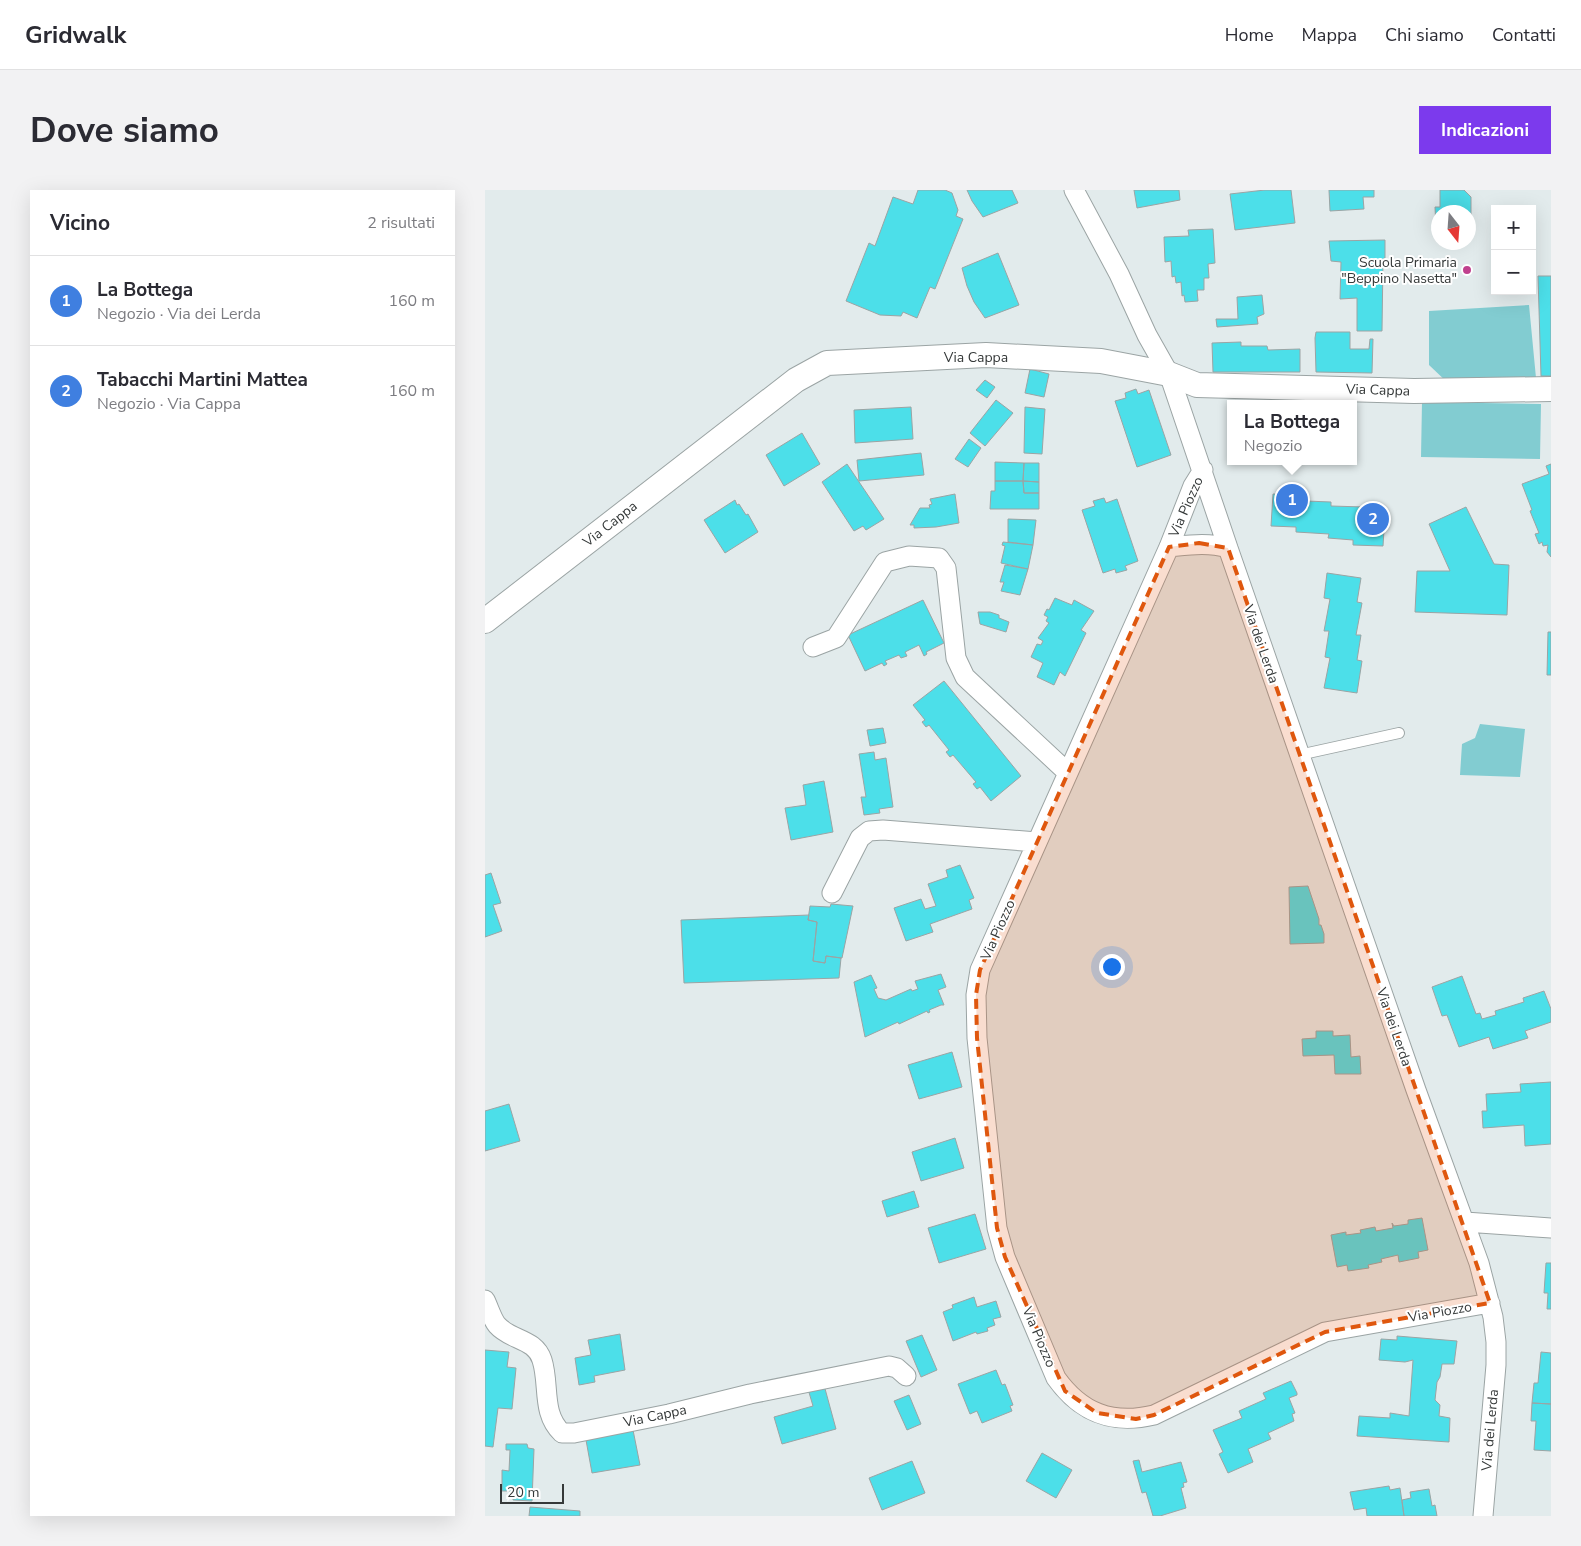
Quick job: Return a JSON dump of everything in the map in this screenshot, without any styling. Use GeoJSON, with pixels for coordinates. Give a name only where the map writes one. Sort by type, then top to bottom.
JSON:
{"type":"FeatureCollection","features":[{"type":"Feature","properties":{"kind":"street","name":"Via Piozzo"},"geometry":{"type":"LineString","coordinates":[[1074,190],[1169,374],[1203,470],[1193,486],[1169,547],[1067,772],[981,970],[976,995],[977,1038],[997,1228],[1005,1257],[1056,1378],[1065,1391],[1078,1403],[1097,1413],[1113,1418],[1136,1419],[1154,1415],[1325,1332],[1490,1304]]}},
{"type":"Feature","properties":{"kind":"street","name":"Via Cappa"},"geometry":{"type":"LineString","coordinates":[[485,621],[796,380],[827,363],[986,355],[1101,361],[1169,374],[1197,384],[1206,385],[1415,391],[1551,389]]}},
{"type":"Feature","properties":{"kind":"street","name":"Via dei Lerda"},"geometry":{"type":"LineString","coordinates":[[1203,470],[1299,755],[1416,1090],[1465,1222],[1490,1304],[1496,1342],[1496,1365],[1483,1516]]}},
{"type":"Feature","properties":{"kind":"street"},"geometry":{"type":"LineString","coordinates":[[1169,547],[1199,544],[1228,548]]}},
{"type":"Feature","properties":{"kind":"street"},"geometry":{"type":"LineString","coordinates":[[813,647],[836,638],[885,562],[909,556],[939,558],[946,568],[956,658],[965,677],[1067,772]]}},
{"type":"Feature","properties":{"kind":"street"},"geometry":{"type":"LineString","coordinates":[[832,893],[860,838],[869,831],[883,830],[1037,842]]}},
{"type":"Feature","properties":{"kind":"street"},"geometry":{"type":"LineString","coordinates":[[1465,1222],[1551,1228]]}},
{"type":"Feature","properties":{"kind":"street","name":"Via Cappa"},"geometry":{"type":"LineString","coordinates":[[485,1300],[497,1325],[515,1338],[532,1344],[542,1359],[549,1413],[555,1426],[562,1433],[574,1433],[669,1414],[750,1394],[889,1366],[897,1368],[906,1376]]}},
{"type":"Feature","properties":{"kind":"lane"},"geometry":{"type":"LineString","coordinates":[[1299,755],[1399,733]]}},
{"type":"Feature","properties":{"kind":"highlighted area"},"geometry":{"type":"Polygon","coordinates":[[[1199,543],[1228,548],[1490,1303],[1325,1332],[1154,1415],[1136,1419],[1097,1413],[1065,1391],[1005,1257],[997,1228],[977,1038],[976,995],[980,970],[1169,547],[1199,543]]]}},
{"type":"Feature","properties":{"kind":"shaded area"},"geometry":{"type":"Polygon","coordinates":[[[1529,305],[1536,378],[1449,384],[1429,365],[1429,311],[1529,305]]]}},
{"type":"Feature","properties":{"kind":"shaded area"},"geometry":{"type":"Polygon","coordinates":[[[1422,402],[1541,404],[1540,459],[1421,457],[1422,402]]]}},
{"type":"Feature","properties":{"kind":"shaded area"},"geometry":{"type":"Polygon","coordinates":[[[1480,724],[1525,729],[1520,777],[1460,775],[1462,744],[1475,738],[1480,724]]]}},
{"type":"Feature","properties":{"kind":"building"},"geometry":{"type":"Polygon","coordinates":[[[918,190],[945,190],[952,193],[958,210],[956,216],[963,219],[935,289],[930,287],[917,318],[903,312],[901,316],[880,315],[846,301],[869,243],[875,246],[893,197],[913,204],[918,190]]]}},
{"type":"Feature","properties":{"kind":"building"},"geometry":{"type":"Polygon","coordinates":[[[967,190],[1012,190],[1018,203],[983,217],[967,190]]]}},
{"type":"Feature","properties":{"kind":"building"},"geometry":{"type":"Polygon","coordinates":[[[1134,190],[1179,190],[1180,200],[1137,208],[1134,190]]]}},
{"type":"Feature","properties":{"kind":"building"},"geometry":{"type":"Polygon","coordinates":[[[1265,190],[1291,190],[1295,223],[1235,230],[1230,194],[1265,190]]]}},
{"type":"Feature","properties":{"kind":"building"},"geometry":{"type":"Polygon","coordinates":[[[1329,190],[1374,190],[1374,197],[1363,197],[1364,209],[1330,211],[1329,190]]]}},
{"type":"Feature","properties":{"kind":"building"},"geometry":{"type":"Polygon","coordinates":[[[1440,190],[1464,190],[1471,197],[1471,205],[1440,205],[1440,190]]]}},
{"type":"Feature","properties":{"kind":"building"},"geometry":{"type":"Polygon","coordinates":[[[1213,229],[1215,263],[1208,264],[1209,278],[1204,278],[1204,290],[1197,290],[1198,301],[1185,302],[1184,295],[1182,296],[1181,282],[1176,283],[1175,276],[1172,277],[1171,261],[1165,262],[1164,237],[1189,236],[1188,230],[1213,229]]]}},
{"type":"Feature","properties":{"kind":"building"},"geometry":{"type":"Polygon","coordinates":[[[1385,240],[1382,331],[1357,331],[1357,298],[1340,299],[1341,262],[1331,261],[1329,241],[1385,240]]]}},
{"type":"Feature","properties":{"kind":"building"},"geometry":{"type":"Polygon","coordinates":[[[998,253],[1019,305],[985,318],[974,302],[962,268],[998,253]]]}},
{"type":"Feature","properties":{"kind":"building"},"geometry":{"type":"Polygon","coordinates":[[[1538,276],[1551,276],[1551,376],[1541,376],[1538,276]]]}},
{"type":"Feature","properties":{"kind":"building"},"geometry":{"type":"Polygon","coordinates":[[[1262,295],[1264,314],[1257,317],[1258,324],[1217,327],[1216,319],[1238,319],[1237,297],[1262,295]]]}},
{"type":"Feature","properties":{"kind":"building"},"geometry":{"type":"Polygon","coordinates":[[[1316,332],[1350,332],[1350,349],[1369,349],[1370,339],[1373,339],[1372,373],[1316,372],[1316,332]]]}},
{"type":"Feature","properties":{"kind":"building"},"geometry":{"type":"Polygon","coordinates":[[[1241,342],[1241,346],[1267,346],[1268,350],[1300,349],[1300,372],[1213,372],[1212,343],[1241,342]]]}},
{"type":"Feature","properties":{"kind":"building"},"geometry":{"type":"Polygon","coordinates":[[[1030,369],[1049,374],[1044,397],[1025,393],[1030,369]]]}},
{"type":"Feature","properties":{"kind":"building"},"geometry":{"type":"Polygon","coordinates":[[[985,380],[995,387],[987,398],[976,390],[985,380]]]}},
{"type":"Feature","properties":{"kind":"building"},"geometry":{"type":"Polygon","coordinates":[[[1136,389],[1138,394],[1149,390],[1171,455],[1137,467],[1115,401],[1126,398],[1125,393],[1136,389]]]}},
{"type":"Feature","properties":{"kind":"building"},"geometry":{"type":"Polygon","coordinates":[[[996,400],[1013,413],[985,446],[970,433],[996,400]]]}},
{"type":"Feature","properties":{"kind":"building"},"geometry":{"type":"Polygon","coordinates":[[[911,407],[913,439],[855,443],[854,410],[911,407]]]}},
{"type":"Feature","properties":{"kind":"building"},"geometry":{"type":"Polygon","coordinates":[[[1025,407],[1045,409],[1042,454],[1024,453],[1025,407]]]}},
{"type":"Feature","properties":{"kind":"building"},"geometry":{"type":"Polygon","coordinates":[[[802,433],[820,464],[784,486],[766,455],[802,433]]]}},
{"type":"Feature","properties":{"kind":"building"},"geometry":{"type":"Polygon","coordinates":[[[969,439],[981,448],[968,467],[955,459],[969,439]]]}},
{"type":"Feature","properties":{"kind":"building"},"geometry":{"type":"Polygon","coordinates":[[[921,453],[924,475],[859,481],[857,460],[921,453]]]}},
{"type":"Feature","properties":{"kind":"building"},"geometry":{"type":"Polygon","coordinates":[[[995,462],[1024,463],[1023,481],[995,481],[995,462]]]}},
{"type":"Feature","properties":{"kind":"building"},"geometry":{"type":"Polygon","coordinates":[[[1024,463],[1039,463],[1039,482],[1023,481],[1024,463]]]}},
{"type":"Feature","properties":{"kind":"building"},"geometry":{"type":"Polygon","coordinates":[[[847,464],[884,519],[866,530],[863,526],[854,531],[822,482],[847,464]]]}},
{"type":"Feature","properties":{"kind":"building"},"geometry":{"type":"Polygon","coordinates":[[[1551,464],[1551,557],[1547,552],[1548,545],[1543,546],[1542,542],[1539,544],[1535,534],[1539,533],[1522,484],[1549,474],[1546,466],[1551,464]]]}},
{"type":"Feature","properties":{"kind":"building"},"geometry":{"type":"Polygon","coordinates":[[[995,481],[1023,481],[1024,493],[1039,493],[1039,509],[990,509],[991,491],[995,491],[995,481]]]}},
{"type":"Feature","properties":{"kind":"building"},"geometry":{"type":"Polygon","coordinates":[[[1023,481],[1039,482],[1039,493],[1024,493],[1023,481]]]}},
{"type":"Feature","properties":{"kind":"building"},"geometry":{"type":"Polygon","coordinates":[[[955,494],[959,523],[914,528],[914,525],[910,525],[920,508],[930,508],[929,505],[932,504],[930,499],[955,494]]]}},
{"type":"Feature","properties":{"kind":"building"},"geometry":{"type":"Polygon","coordinates":[[[1273,494],[1306,495],[1306,501],[1331,502],[1331,506],[1364,507],[1363,513],[1385,514],[1383,546],[1353,545],[1353,540],[1328,538],[1329,534],[1296,532],[1296,527],[1271,526],[1273,494]]]}},
{"type":"Feature","properties":{"kind":"building"},"geometry":{"type":"Polygon","coordinates":[[[1104,498],[1106,503],[1117,499],[1138,561],[1125,566],[1127,570],[1116,573],[1115,569],[1103,573],[1082,510],[1095,506],[1093,501],[1104,498]]]}},
{"type":"Feature","properties":{"kind":"building"},"geometry":{"type":"Polygon","coordinates":[[[735,500],[746,515],[748,514],[758,532],[725,553],[704,520],[735,500]]]}},
{"type":"Feature","properties":{"kind":"building"},"geometry":{"type":"Polygon","coordinates":[[[1466,507],[1494,564],[1509,565],[1507,615],[1415,612],[1417,571],[1450,571],[1429,524],[1466,507]]]}},
{"type":"Feature","properties":{"kind":"building"},"geometry":{"type":"Polygon","coordinates":[[[1008,519],[1036,520],[1033,545],[1008,542],[1008,519]]]}},
{"type":"Feature","properties":{"kind":"building"},"geometry":{"type":"Polygon","coordinates":[[[1003,542],[1033,545],[1028,569],[1001,563],[1005,546],[1002,545],[1003,542]]]}},
{"type":"Feature","properties":{"kind":"building"},"geometry":{"type":"Polygon","coordinates":[[[1005,565],[1028,569],[1020,595],[1001,591],[1004,582],[1000,582],[1005,565]]]}},
{"type":"Feature","properties":{"kind":"building"},"geometry":{"type":"Polygon","coordinates":[[[1327,573],[1361,578],[1357,602],[1362,603],[1356,635],[1361,635],[1357,660],[1362,661],[1357,693],[1324,688],[1330,658],[1325,657],[1329,631],[1324,631],[1330,599],[1324,598],[1327,573]]]}},
{"type":"Feature","properties":{"kind":"building"},"geometry":{"type":"Polygon","coordinates":[[[1055,598],[1072,605],[1074,600],[1094,611],[1081,630],[1086,633],[1065,676],[1060,672],[1054,685],[1037,677],[1043,663],[1031,657],[1037,644],[1041,645],[1043,641],[1038,638],[1049,623],[1046,621],[1048,617],[1044,615],[1055,598]]]}},
{"type":"Feature","properties":{"kind":"building"},"geometry":{"type":"Polygon","coordinates":[[[923,600],[944,643],[926,652],[927,654],[924,656],[919,645],[905,652],[907,656],[901,658],[899,655],[885,661],[887,664],[884,666],[882,663],[865,671],[848,635],[923,600]]]}},
{"type":"Feature","properties":{"kind":"building"},"geometry":{"type":"Polygon","coordinates":[[[978,612],[990,612],[999,615],[999,618],[1009,622],[1006,632],[980,624],[978,612]]]}},
{"type":"Feature","properties":{"kind":"building"},"geometry":{"type":"Polygon","coordinates":[[[1548,632],[1551,632],[1551,675],[1547,675],[1548,632]]]}},
{"type":"Feature","properties":{"kind":"building"},"geometry":{"type":"Polygon","coordinates":[[[944,681],[1021,776],[991,801],[980,787],[977,789],[973,784],[976,782],[953,755],[950,757],[946,752],[949,750],[929,725],[926,727],[922,722],[925,720],[913,705],[944,681]]]}},
{"type":"Feature","properties":{"kind":"building"},"geometry":{"type":"Polygon","coordinates":[[[883,728],[886,743],[870,746],[867,730],[883,728]]]}},
{"type":"Feature","properties":{"kind":"building"},"geometry":{"type":"Polygon","coordinates":[[[874,752],[875,760],[886,758],[893,807],[879,809],[880,813],[864,815],[861,797],[866,797],[859,754],[874,752]]]}},
{"type":"Feature","properties":{"kind":"building"},"geometry":{"type":"Polygon","coordinates":[[[824,781],[833,832],[791,840],[785,808],[806,805],[803,785],[824,781]]]}},
{"type":"Feature","properties":{"kind":"building"},"geometry":{"type":"Polygon","coordinates":[[[960,865],[974,898],[969,900],[972,909],[930,924],[933,932],[906,941],[894,908],[921,899],[925,909],[936,906],[928,884],[948,877],[946,870],[960,865]]]}},
{"type":"Feature","properties":{"kind":"building"},"geometry":{"type":"Polygon","coordinates":[[[491,873],[501,903],[493,905],[502,931],[485,937],[485,875],[491,873]]]}},
{"type":"Feature","properties":{"kind":"building"},"geometry":{"type":"Polygon","coordinates":[[[1308,886],[1319,919],[1319,925],[1321,925],[1324,934],[1324,943],[1290,944],[1289,887],[1308,886]]]}},
{"type":"Feature","properties":{"kind":"building"},"geometry":{"type":"Polygon","coordinates":[[[831,904],[853,906],[842,958],[826,956],[825,963],[813,961],[817,922],[808,920],[810,906],[830,907],[831,904]]]}},
{"type":"Feature","properties":{"kind":"building"},"geometry":{"type":"Polygon","coordinates":[[[809,915],[808,920],[817,922],[813,961],[825,963],[826,956],[841,958],[839,978],[684,983],[681,920],[809,915]]]}},
{"type":"Feature","properties":{"kind":"building"},"geometry":{"type":"Polygon","coordinates":[[[941,974],[946,987],[938,990],[944,1005],[899,1024],[898,1022],[865,1037],[854,982],[871,975],[877,988],[874,989],[878,998],[886,1000],[911,989],[912,991],[918,989],[915,981],[941,974]]]}},
{"type":"Feature","properties":{"kind":"building"},"geometry":{"type":"Polygon","coordinates":[[[1462,976],[1476,1014],[1480,1013],[1482,1019],[1496,1015],[1495,1011],[1524,1002],[1523,998],[1544,991],[1551,1009],[1551,1022],[1525,1031],[1528,1038],[1493,1049],[1489,1037],[1459,1047],[1447,1015],[1442,1016],[1432,987],[1462,976]]]}},
{"type":"Feature","properties":{"kind":"building"},"geometry":{"type":"Polygon","coordinates":[[[1316,1031],[1333,1031],[1333,1036],[1350,1035],[1351,1057],[1360,1056],[1361,1074],[1335,1074],[1334,1055],[1303,1056],[1302,1039],[1316,1038],[1316,1031]]]}},
{"type":"Feature","properties":{"kind":"building"},"geometry":{"type":"Polygon","coordinates":[[[952,1052],[962,1087],[919,1099],[908,1065],[952,1052]]]}},
{"type":"Feature","properties":{"kind":"building"},"geometry":{"type":"Polygon","coordinates":[[[1551,1082],[1551,1144],[1525,1146],[1524,1125],[1483,1128],[1482,1111],[1487,1111],[1486,1094],[1521,1092],[1520,1084],[1551,1082]]]}},
{"type":"Feature","properties":{"kind":"building"},"geometry":{"type":"Polygon","coordinates":[[[509,1104],[520,1141],[485,1151],[485,1111],[509,1104]]]}},
{"type":"Feature","properties":{"kind":"building"},"geometry":{"type":"Polygon","coordinates":[[[955,1138],[964,1168],[921,1181],[912,1152],[955,1138]]]}},
{"type":"Feature","properties":{"kind":"building"},"geometry":{"type":"Polygon","coordinates":[[[914,1191],[919,1207],[887,1217],[882,1201],[914,1191]]]}},
{"type":"Feature","properties":{"kind":"building"},"geometry":{"type":"Polygon","coordinates":[[[975,1214],[986,1249],[939,1263],[928,1228],[975,1214]]]}},
{"type":"Feature","properties":{"kind":"building"},"geometry":{"type":"Polygon","coordinates":[[[1422,1218],[1428,1250],[1418,1252],[1419,1258],[1399,1262],[1398,1255],[1381,1259],[1382,1262],[1368,1265],[1369,1268],[1348,1271],[1347,1265],[1337,1267],[1331,1235],[1346,1232],[1346,1235],[1361,1233],[1360,1230],[1375,1227],[1376,1231],[1393,1228],[1392,1223],[1394,1226],[1408,1224],[1408,1220],[1422,1218]]]}},
{"type":"Feature","properties":{"kind":"building"},"geometry":{"type":"Polygon","coordinates":[[[1546,1263],[1551,1263],[1551,1309],[1547,1309],[1548,1293],[1544,1293],[1546,1263]]]}},
{"type":"Feature","properties":{"kind":"building"},"geometry":{"type":"Polygon","coordinates":[[[974,1297],[977,1307],[996,1301],[1001,1317],[993,1319],[995,1325],[987,1328],[988,1331],[977,1334],[976,1332],[953,1341],[943,1312],[953,1308],[952,1305],[974,1297]]]}},
{"type":"Feature","properties":{"kind":"building"},"geometry":{"type":"Polygon","coordinates":[[[620,1334],[625,1370],[594,1376],[595,1382],[579,1385],[575,1358],[591,1355],[588,1340],[620,1334]]]}},
{"type":"Feature","properties":{"kind":"building"},"geometry":{"type":"Polygon","coordinates":[[[922,1335],[937,1370],[921,1377],[906,1341],[922,1335]]]}},
{"type":"Feature","properties":{"kind":"building"},"geometry":{"type":"Polygon","coordinates":[[[1397,1336],[1457,1341],[1454,1364],[1442,1364],[1435,1400],[1440,1405],[1439,1416],[1450,1418],[1449,1442],[1357,1436],[1359,1416],[1390,1418],[1390,1413],[1409,1416],[1413,1360],[1405,1362],[1379,1360],[1381,1339],[1397,1340],[1397,1336]]]}},
{"type":"Feature","properties":{"kind":"building"},"geometry":{"type":"Polygon","coordinates":[[[485,1350],[509,1352],[507,1367],[516,1368],[512,1409],[498,1408],[493,1447],[485,1446],[485,1350]]]}},
{"type":"Feature","properties":{"kind":"building"},"geometry":{"type":"Polygon","coordinates":[[[1541,1352],[1551,1353],[1551,1404],[1532,1403],[1534,1383],[1538,1383],[1541,1352]]]}},
{"type":"Feature","properties":{"kind":"building"},"geometry":{"type":"Polygon","coordinates":[[[996,1370],[1002,1385],[1005,1384],[1013,1405],[1010,1406],[1012,1411],[982,1423],[977,1411],[970,1414],[958,1384],[996,1370]]]}},
{"type":"Feature","properties":{"kind":"building"},"geometry":{"type":"Polygon","coordinates":[[[1291,1381],[1297,1393],[1297,1395],[1289,1398],[1295,1413],[1292,1414],[1294,1421],[1268,1433],[1271,1439],[1248,1449],[1253,1462],[1228,1473],[1219,1454],[1223,1452],[1213,1430],[1242,1418],[1239,1411],[1266,1399],[1263,1393],[1291,1381]]]}},
{"type":"Feature","properties":{"kind":"building"},"geometry":{"type":"Polygon","coordinates":[[[824,1385],[836,1429],[782,1444],[774,1417],[813,1406],[808,1389],[824,1385]]]}},
{"type":"Feature","properties":{"kind":"building"},"geometry":{"type":"Polygon","coordinates":[[[909,1395],[921,1424],[907,1430],[894,1401],[909,1395]]]}},
{"type":"Feature","properties":{"kind":"building"},"geometry":{"type":"Polygon","coordinates":[[[1532,1403],[1551,1404],[1551,1451],[1534,1450],[1536,1421],[1531,1421],[1532,1403]]]}},
{"type":"Feature","properties":{"kind":"building"},"geometry":{"type":"Polygon","coordinates":[[[632,1425],[640,1465],[592,1473],[586,1440],[632,1425]]]}},
{"type":"Feature","properties":{"kind":"building"},"geometry":{"type":"Polygon","coordinates":[[[506,1444],[527,1444],[528,1448],[534,1449],[532,1501],[513,1500],[514,1491],[502,1491],[502,1470],[509,1471],[510,1450],[506,1450],[506,1444]]]}},
{"type":"Feature","properties":{"kind":"building"},"geometry":{"type":"Polygon","coordinates":[[[1042,1453],[1072,1470],[1056,1498],[1026,1481],[1042,1453]]]}},
{"type":"Feature","properties":{"kind":"building"},"geometry":{"type":"Polygon","coordinates":[[[1139,1460],[1142,1472],[1181,1462],[1187,1482],[1183,1483],[1184,1487],[1181,1488],[1186,1508],[1160,1516],[1153,1516],[1146,1492],[1142,1493],[1133,1461],[1139,1460]]]}},
{"type":"Feature","properties":{"kind":"building"},"geometry":{"type":"Polygon","coordinates":[[[912,1461],[925,1493],[882,1510],[869,1478],[912,1461]]]}},
{"type":"Feature","properties":{"kind":"building"},"geometry":{"type":"Polygon","coordinates":[[[1389,1486],[1390,1490],[1400,1488],[1404,1516],[1367,1516],[1366,1508],[1354,1510],[1350,1492],[1389,1486]]]}},
{"type":"Feature","properties":{"kind":"building"},"geometry":{"type":"Polygon","coordinates":[[[1429,1489],[1432,1506],[1435,1505],[1437,1516],[1404,1516],[1402,1500],[1411,1498],[1410,1492],[1429,1489]]]}},
{"type":"Feature","properties":{"kind":"building"},"geometry":{"type":"Polygon","coordinates":[[[530,1507],[580,1511],[580,1516],[529,1516],[530,1507]]]}},
{"type":"Feature","properties":{"kind":"place","name":"Scuola Primaria \"Beppino Nasetta\""},"geometry":{"type":"Point","coordinates":[1467,270]}},
{"type":"Feature","properties":{"kind":"place","name":"La Bottega"},"geometry":{"type":"Point","coordinates":[1292,500]}},
{"type":"Feature","properties":{"kind":"place","name":"Tabacchi Martini Mattea"},"geometry":{"type":"Point","coordinates":[1373,519]}}]}
